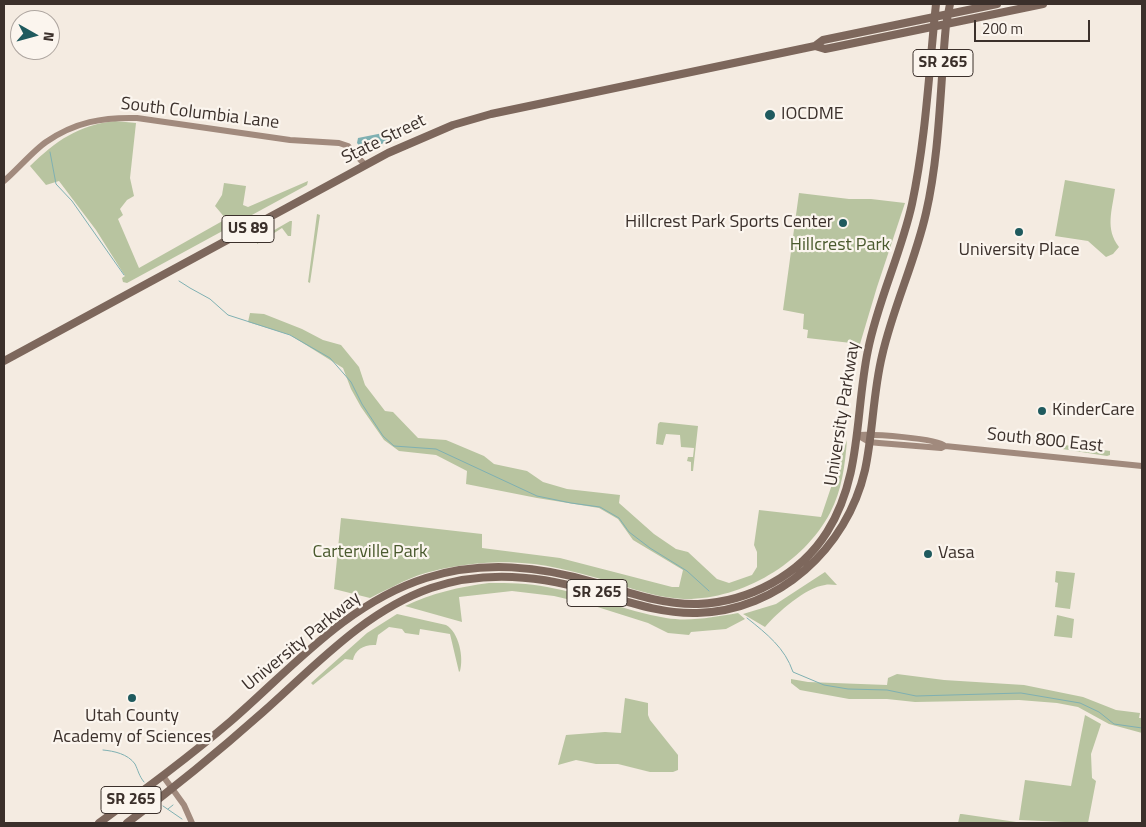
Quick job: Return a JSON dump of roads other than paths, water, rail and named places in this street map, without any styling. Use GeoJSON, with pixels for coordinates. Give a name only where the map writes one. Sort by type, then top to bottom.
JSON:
{"type":"FeatureCollection","features":[{"type":"Feature","properties":{"kind":"main road","name":"University Parkway"},"geometry":{"type":"LineString","coordinates":[[99,823],[163,776],[229,723],[286,671],[348,619],[391,593],[429,577],[481,567],[530,568],[571,576],[648,598],[686,604],[725,601],[761,588],[796,566],[811,552],[827,532],[840,508],[847,490],[854,460],[870,339],[908,220],[917,178],[936,4]]}},
{"type":"Feature","properties":{"kind":"main road","name":"University Parkway"},"geometry":{"type":"LineString","coordinates":[[127,823],[172,789],[244,729],[368,621],[399,602],[436,586],[477,578],[526,577],[580,588],[643,606],[689,613],[731,608],[767,595],[785,585],[805,570],[824,551],[838,533],[859,491],[866,462],[882,356],[897,303],[922,230],[930,190],[935,160],[946,25],[950,4]]}},
{"type":"Feature","properties":{"kind":"main road","name":"State Street"},"geometry":{"type":"LineString","coordinates":[[4,361],[392,150],[434,132],[489,114],[815,46],[823,40],[997,4]]}},
{"type":"Feature","properties":{"kind":"main road","name":"State Street"},"geometry":{"type":"LineString","coordinates":[[815,46],[825,49],[1042,4]]}},
{"type":"Feature","properties":{"kind":"main road","name":"South Columbia Lane"},"geometry":{"type":"LineString","coordinates":[[4,182],[46,142],[72,127],[93,120],[116,118],[137,118],[290,140],[339,143],[348,146],[365,165]]}},
{"type":"Feature","properties":{"kind":"main road","name":"South 800 East"},"geometry":{"type":"LineString","coordinates":[[857,435],[870,438],[942,442],[946,446],[1142,466]]}},
{"type":"Feature","properties":{"kind":"main road"},"geometry":{"type":"LineString","coordinates":[[163,776],[184,805],[192,823]]}},
{"type":"Feature","properties":{"kind":"water"},"geometry":{"type":"Polygon","coordinates":[[[413,127],[368,151],[364,151],[357,143],[358,138],[413,127]]]}},
{"type":"Feature","properties":{"kind":"waterway"},"geometry":{"type":"LineString","coordinates":[[50,152],[56,184],[72,201],[124,275]]}},
{"type":"Feature","properties":{"kind":"waterway"},"geometry":{"type":"LineString","coordinates":[[179,281],[210,299],[228,315],[290,335],[330,358],[351,382],[362,404],[383,436],[394,446],[436,449],[537,496],[600,507],[619,518],[629,532],[650,548],[687,571],[709,591]]}},
{"type":"Feature","properties":{"kind":"waterway"},"geometry":{"type":"LineString","coordinates":[[747,618],[780,649],[790,663],[793,672],[824,685],[848,689],[887,690],[916,696],[1021,693],[1080,703],[1099,712],[1114,724],[1142,728]]}},
{"type":"Feature","properties":{"kind":"waterway"},"geometry":{"type":"LineString","coordinates":[[103,750],[116,752],[129,758],[135,764],[144,782]]}},
{"type":"Feature","properties":{"kind":"waterway"},"geometry":{"type":"LineString","coordinates":[[168,809],[173,805]]}},
{"type":"Feature","properties":{"kind":"waterway"},"geometry":{"type":"LineString","coordinates":[[163,806],[182,819]]}},
{"type":"Feature","properties":{"kind":"place","name":"IOCDME"},"geometry":{"type":"Point","coordinates":[770,115]}},
{"type":"Feature","properties":{"kind":"place","name":"Hillcrest Park Sports Center"},"geometry":{"type":"Point","coordinates":[843,223]}},
{"type":"Feature","properties":{"kind":"place","name":"University Place"},"geometry":{"type":"Point","coordinates":[1019,232]}},
{"type":"Feature","properties":{"kind":"place","name":"KinderCare"},"geometry":{"type":"Point","coordinates":[1042,411]}},
{"type":"Feature","properties":{"kind":"place","name":"Vasa"},"geometry":{"type":"Point","coordinates":[928,554]}},
{"type":"Feature","properties":{"kind":"place","name":"Utah County Academy of Sciences"},"geometry":{"type":"Point","coordinates":[132,698]}},
{"type":"Feature","properties":{"kind":"park label","name":"Hillcrest Park"},"geometry":{"type":"Point","coordinates":[840,246]}},
{"type":"Feature","properties":{"kind":"park label","name":"Carterville Park"},"geometry":{"type":"Point","coordinates":[370,553]}}]}
